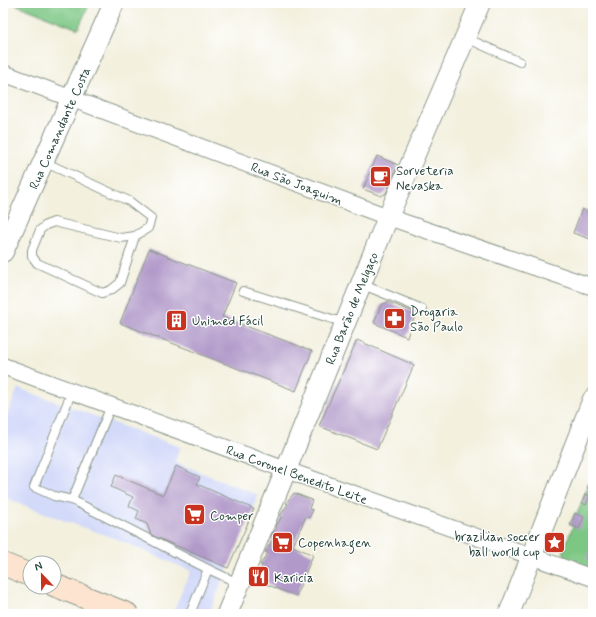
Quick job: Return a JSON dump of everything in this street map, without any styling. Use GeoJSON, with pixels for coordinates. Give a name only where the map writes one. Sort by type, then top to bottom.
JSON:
{"type":"FeatureCollection","features":[{"type":"Feature","properties":{"kind":"main road"},"geometry":{"type":"LineString","coordinates":[[3,564],[22,572]]}},
{"type":"Feature","properties":{"kind":"main road"},"geometry":{"type":"LineString","coordinates":[[62,588],[127,614]]}},
{"type":"Feature","properties":{"kind":"street","name":"Rua Comandante Costa"},"geometry":{"type":"LineString","coordinates":[[3,252],[43,161],[73,98],[114,3]]}},
{"type":"Feature","properties":{"kind":"street","name":"Rua Barão de Melgaço"},"geometry":{"type":"LineString","coordinates":[[227,614],[388,217],[465,38],[478,4]]}},
{"type":"Feature","properties":{"kind":"street","name":"Rua São Joaquim"},"geometry":{"type":"LineString","coordinates":[[3,73],[388,217],[593,288]]}},
{"type":"Feature","properties":{"kind":"street","name":"Rua Coronel Benedito Leite"},"geometry":{"type":"LineString","coordinates":[[3,366],[286,470],[593,578]]}},
{"type":"Feature","properties":{"kind":"street"},"geometry":{"type":"LineString","coordinates":[[509,614],[593,399]]}},
{"type":"Feature","properties":{"kind":"lane"},"geometry":{"type":"LineString","coordinates":[[465,38],[520,62]]}},
{"type":"Feature","properties":{"kind":"lane"},"geometry":{"type":"LineString","coordinates":[[43,161],[129,201],[151,218],[148,228],[135,236],[121,238],[54,222],[46,225],[40,230],[32,250],[32,256],[37,263],[102,293],[111,290],[120,283],[135,236]]}},
{"type":"Feature","properties":{"kind":"lane"},"geometry":{"type":"LineString","coordinates":[[361,284],[422,309]]}},
{"type":"Feature","properties":{"kind":"lane"},"geometry":{"type":"LineString","coordinates":[[243,291],[345,323]]}},
{"type":"Feature","properties":{"kind":"lane"},"geometry":{"type":"LineString","coordinates":[[72,391],[34,487],[54,496],[72,500],[240,584]]}},
{"type":"Feature","properties":{"kind":"lane"},"geometry":{"type":"LineString","coordinates":[[72,500],[111,406]]}},
{"type":"Feature","properties":{"kind":"lane"},"geometry":{"type":"LineString","coordinates":[[190,614],[208,569]]}},
{"type":"Feature","properties":{"kind":"shaded area"},"geometry":{"type":"Polygon","coordinates":[[[18,388],[180,447],[175,462],[258,495],[209,614],[172,614],[191,571],[114,538],[3,497],[3,425],[18,388]]]}},
{"type":"Feature","properties":{"kind":"green space"},"geometry":{"type":"Polygon","coordinates":[[[12,3],[90,3],[78,29],[12,3]]]}},
{"type":"Feature","properties":{"kind":"green space"},"geometry":{"type":"Polygon","coordinates":[[[593,475],[593,570],[568,561],[563,551],[573,526],[570,525],[575,513],[577,514],[593,475]]]}},
{"type":"Feature","properties":{"kind":"building","name":"Sorveteria Nevaska"},"geometry":{"type":"Polygon","coordinates":[[[377,156],[398,165],[386,193],[381,196],[363,189],[377,156]]]}},
{"type":"Feature","properties":{"kind":"building"},"geometry":{"type":"Polygon","coordinates":[[[582,209],[593,214],[593,240],[573,233],[582,209]]]}},
{"type":"Feature","properties":{"kind":"building","name":"Unimed Fácil"},"geometry":{"type":"Polygon","coordinates":[[[149,249],[236,283],[222,317],[312,351],[296,391],[120,323],[149,249]]]}},
{"type":"Feature","properties":{"kind":"building","name":"Drogaria São Paulo"},"geometry":{"type":"Polygon","coordinates":[[[388,302],[416,313],[407,337],[374,323],[381,305],[388,302]]]}},
{"type":"Feature","properties":{"kind":"building"},"geometry":{"type":"Polygon","coordinates":[[[357,340],[414,365],[377,449],[319,426],[357,340]]]}},
{"type":"Feature","properties":{"kind":"building","name":"Comper"},"geometry":{"type":"Polygon","coordinates":[[[176,466],[200,477],[197,484],[254,509],[228,568],[151,535],[147,524],[136,519],[139,511],[129,506],[133,497],[111,487],[116,475],[163,495],[176,466]]]}},
{"type":"Feature","properties":{"kind":"building"},"geometry":{"type":"Polygon","coordinates":[[[593,475],[593,491],[587,488],[593,475]]]}},
{"type":"Feature","properties":{"kind":"building","name":"Copenhagen"},"geometry":{"type":"Polygon","coordinates":[[[294,493],[312,500],[309,509],[313,510],[309,518],[306,516],[293,546],[313,555],[296,596],[253,579],[263,565],[260,565],[268,553],[265,552],[274,538],[270,537],[277,527],[276,526],[282,516],[280,516],[288,504],[286,503],[294,493]]]}},
{"type":"Feature","properties":{"kind":"building"},"geometry":{"type":"Polygon","coordinates":[[[585,494],[590,496],[586,505],[582,503],[585,494]]]}},
{"type":"Feature","properties":{"kind":"building"},"geometry":{"type":"Polygon","coordinates":[[[575,513],[584,517],[579,529],[570,525],[575,513]]]}},
{"type":"Feature","properties":{"kind":"building"},"geometry":{"type":"Polygon","coordinates":[[[593,543],[593,561],[586,559],[593,543]]]}},
{"type":"Feature","properties":{"kind":"place","name":"Sorveteria Nevaska"},"geometry":{"type":"Point","coordinates":[381,177]}},
{"type":"Feature","properties":{"kind":"place","name":"Drogaria São Paulo"},"geometry":{"type":"Point","coordinates":[395,318]}},
{"type":"Feature","properties":{"kind":"place","name":"Unimed Fácil"},"geometry":{"type":"Point","coordinates":[176,320]}},
{"type":"Feature","properties":{"kind":"place","name":"Comper"},"geometry":{"type":"Point","coordinates":[195,515]}},
{"type":"Feature","properties":{"kind":"place","name":"Copenhagen"},"geometry":{"type":"Point","coordinates":[283,542]}},
{"type":"Feature","properties":{"kind":"place","name":"brazilian soccer ball world cup"},"geometry":{"type":"Point","coordinates":[555,543]}},
{"type":"Feature","properties":{"kind":"place","name":"Karicia"},"geometry":{"type":"Point","coordinates":[259,577]}}]}
